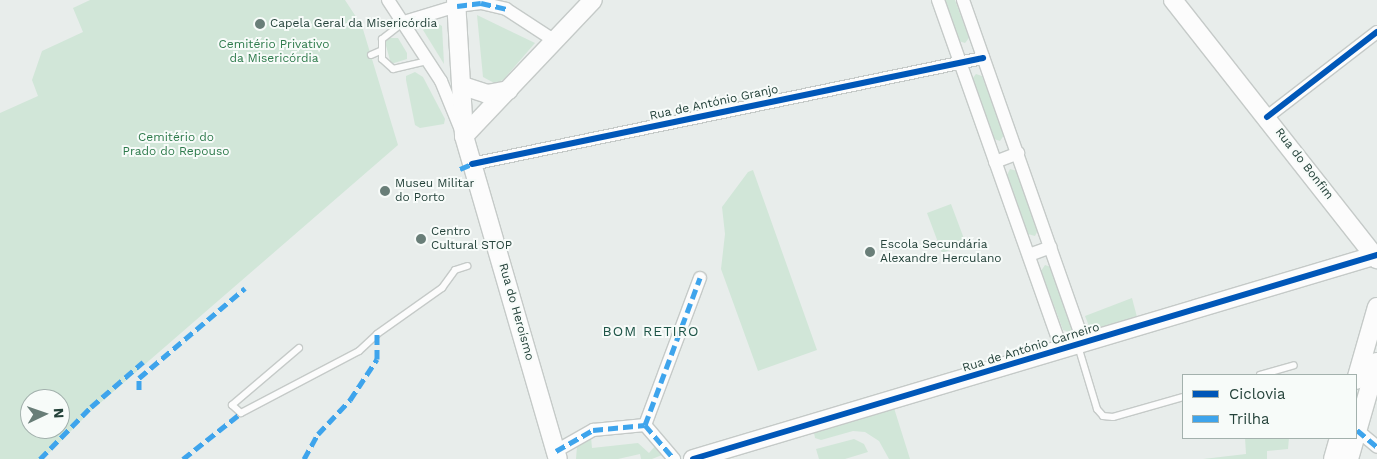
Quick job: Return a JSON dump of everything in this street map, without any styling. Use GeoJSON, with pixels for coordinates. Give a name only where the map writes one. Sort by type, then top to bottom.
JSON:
{"type":"FeatureCollection","features":[{"type":"Feature","properties":{"kind":"street"},"geometry":{"type":"LineString","coordinates":[[388,0],[441,81],[464,136],[593,0]]}},
{"type":"Feature","properties":{"kind":"street"},"geometry":{"type":"LineString","coordinates":[[938,0],[1029,255],[1075,347]]}},
{"type":"Feature","properties":{"kind":"street"},"geometry":{"type":"LineString","coordinates":[[963,0],[1051,246],[1075,347]]}},
{"type":"Feature","properties":{"kind":"street","name":"Rua do Bonfim"},"geometry":{"type":"LineString","coordinates":[[1173,0],[1376,257]]}},
{"type":"Feature","properties":{"kind":"street"},"geometry":{"type":"LineString","coordinates":[[404,22],[457,3],[508,5],[555,41]]}},
{"type":"Feature","properties":{"kind":"street","name":"Rua do Heroísmo"},"geometry":{"type":"LineString","coordinates":[[457,3],[463,86],[464,136],[494,256],[557,455]]}},
{"type":"Feature","properties":{"kind":"street"},"geometry":{"type":"LineString","coordinates":[[1267,117],[1377,32]]}},
{"type":"Feature","properties":{"kind":"street","name":"Rua de António Granjo"},"geometry":{"type":"LineString","coordinates":[[472,164],[983,58]]}},
{"type":"Feature","properties":{"kind":"street"},"geometry":{"type":"LineString","coordinates":[[441,81],[487,94],[509,90]]}},
{"type":"Feature","properties":{"kind":"street"},"geometry":{"type":"LineString","coordinates":[[995,162],[1018,154]]}},
{"type":"Feature","properties":{"kind":"street"},"geometry":{"type":"LineString","coordinates":[[1029,255],[1051,246]]}},
{"type":"Feature","properties":{"kind":"street","name":"Rua de António Carneiro"},"geometry":{"type":"LineString","coordinates":[[693,459],[1376,257]]}},
{"type":"Feature","properties":{"kind":"street"},"geometry":{"type":"LineString","coordinates":[[645,425],[700,278]]}},
{"type":"Feature","properties":{"kind":"street"},"geometry":{"type":"LineString","coordinates":[[1357,377],[1377,307]]}},
{"type":"Feature","properties":{"kind":"street"},"geometry":{"type":"LineString","coordinates":[[1357,431],[1377,362]]}},
{"type":"Feature","properties":{"kind":"street"},"geometry":{"type":"LineString","coordinates":[[557,455],[593,430],[645,425]]}},
{"type":"Feature","properties":{"kind":"street"},"geometry":{"type":"LineString","coordinates":[[645,425],[668,448],[674,459]]}},
{"type":"Feature","properties":{"kind":"street"},"geometry":{"type":"LineString","coordinates":[[1357,435],[1377,447]]}},
{"type":"Feature","properties":{"kind":"street"},"geometry":{"type":"LineString","coordinates":[[1333,459],[1339,439]]}},
{"type":"Feature","properties":{"kind":"street"},"geometry":{"type":"LineString","coordinates":[[1349,459],[1355,439]]}},
{"type":"Feature","properties":{"kind":"lane"},"geometry":{"type":"LineString","coordinates":[[404,22],[386,33],[379,44],[387,66],[393,69],[429,61]]}},
{"type":"Feature","properties":{"kind":"lane"},"geometry":{"type":"LineString","coordinates":[[371,55],[380,51]]}},
{"type":"Feature","properties":{"kind":"lane"},"geometry":{"type":"LineString","coordinates":[[299,348],[232,404],[241,413],[359,351],[377,334],[442,288],[455,270],[467,266]]}},
{"type":"Feature","properties":{"kind":"lane"},"geometry":{"type":"LineString","coordinates":[[1075,347],[1097,409],[1103,416],[1113,417],[1182,397]]}},
{"type":"Feature","properties":{"kind":"lane"},"geometry":{"type":"LineString","coordinates":[[1263,374],[1294,365]]}},
{"type":"Feature","properties":{"kind":"green space","name":"Cemitério do Prado do Repouso"},"geometry":{"type":"Polygon","coordinates":[[[90,0],[345,0],[362,26],[398,145],[91,411],[70,432],[70,389],[20,389],[20,439],[63,439],[43,459],[0,459],[0,113],[38,96],[32,80],[42,51],[83,32],[73,8],[90,0]]]}},
{"type":"Feature","properties":{"kind":"green space"},"geometry":{"type":"Polygon","coordinates":[[[944,0],[955,0],[969,38],[965,43],[959,41],[944,0]]]}},
{"type":"Feature","properties":{"kind":"green space"},"geometry":{"type":"Polygon","coordinates":[[[477,15],[535,43],[504,79],[496,84],[483,77],[477,15]]]}},
{"type":"Feature","properties":{"kind":"green space"},"geometry":{"type":"Polygon","coordinates":[[[437,23],[442,26],[444,64],[423,30],[437,23]]]}},
{"type":"Feature","properties":{"kind":"green space"},"geometry":{"type":"Polygon","coordinates":[[[388,38],[398,38],[407,53],[407,59],[391,64],[385,42],[388,38]]]}},
{"type":"Feature","properties":{"kind":"green space"},"geometry":{"type":"Polygon","coordinates":[[[415,72],[423,77],[445,119],[444,124],[420,128],[415,125],[406,76],[415,72]]]}},
{"type":"Feature","properties":{"kind":"green space"},"geometry":{"type":"Polygon","coordinates":[[[976,74],[982,76],[1004,135],[1000,141],[994,139],[972,79],[976,74]]]}},
{"type":"Feature","properties":{"kind":"green space"},"geometry":{"type":"Polygon","coordinates":[[[1010,169],[1017,171],[1038,230],[1035,236],[1028,234],[1007,175],[1010,169]]]}},
{"type":"Feature","properties":{"kind":"green space"},"geometry":{"type":"Polygon","coordinates":[[[753,170],[817,350],[758,371],[721,269],[725,234],[722,207],[748,172],[753,170]]]}},
{"type":"Feature","properties":{"kind":"green space"},"geometry":{"type":"Polygon","coordinates":[[[951,204],[966,244],[942,253],[927,213],[951,204]]]}},
{"type":"Feature","properties":{"kind":"green space"},"geometry":{"type":"Polygon","coordinates":[[[1045,265],[1051,267],[1072,329],[1069,332],[1063,330],[1041,271],[1045,265]]]}},
{"type":"Feature","properties":{"kind":"green space"},"geometry":{"type":"Polygon","coordinates":[[[1132,298],[1137,317],[1091,331],[1085,316],[1132,298]]]}},
{"type":"Feature","properties":{"kind":"green space"},"geometry":{"type":"Polygon","coordinates":[[[894,408],[910,459],[889,459],[879,441],[865,432],[853,431],[821,440],[815,438],[814,433],[894,408]]]}},
{"type":"Feature","properties":{"kind":"green space"},"geometry":{"type":"Polygon","coordinates":[[[591,437],[592,448],[638,443],[649,453],[656,445],[662,455],[652,459],[641,459],[640,454],[618,459],[576,459],[577,446],[591,437]]]}},
{"type":"Feature","properties":{"kind":"green space"},"geometry":{"type":"Polygon","coordinates":[[[854,439],[864,444],[868,452],[845,459],[819,459],[816,449],[854,439]]]}},
{"type":"Feature","properties":{"kind":"green space"},"geometry":{"type":"Polygon","coordinates":[[[1245,439],[1289,439],[1288,449],[1267,451],[1267,459],[1203,459],[1246,454],[1245,439]]]}},
{"type":"Feature","properties":{"kind":"marked path"},"geometry":{"type":"LineString","coordinates":[[457,6],[481,3],[506,9]]}},
{"type":"Feature","properties":{"kind":"marked path"},"geometry":{"type":"LineString","coordinates":[[460,169],[472,164]]}},
{"type":"Feature","properties":{"kind":"marked path"},"geometry":{"type":"LineString","coordinates":[[645,425],[700,278]]}},
{"type":"Feature","properties":{"kind":"marked path"},"geometry":{"type":"LineString","coordinates":[[139,390],[139,378],[245,288]]}},
{"type":"Feature","properties":{"kind":"marked path"},"geometry":{"type":"LineString","coordinates":[[304,459],[318,434],[350,400],[377,359],[377,334]]}},
{"type":"Feature","properties":{"kind":"marked path"},"geometry":{"type":"LineString","coordinates":[[40,459],[91,407],[143,362]]}},
{"type":"Feature","properties":{"kind":"marked path"},"geometry":{"type":"LineString","coordinates":[[183,459],[241,413]]}},
{"type":"Feature","properties":{"kind":"marked path"},"geometry":{"type":"LineString","coordinates":[[556,451],[593,430],[645,425],[674,459]]}},
{"type":"Feature","properties":{"kind":"marked path"},"geometry":{"type":"LineString","coordinates":[[1357,430],[1377,447]]}},
{"type":"Feature","properties":{"kind":"cycle path"},"geometry":{"type":"LineString","coordinates":[[1267,117],[1377,32]]}},
{"type":"Feature","properties":{"kind":"cycle path"},"geometry":{"type":"LineString","coordinates":[[472,164],[983,58]]}},
{"type":"Feature","properties":{"kind":"cycle path"},"geometry":{"type":"LineString","coordinates":[[693,459],[1377,255]]}},
{"type":"Feature","properties":{"kind":"place","name":"Capela Geral da Misericórdia"},"geometry":{"type":"Point","coordinates":[260,24]}},
{"type":"Feature","properties":{"kind":"place","name":"Museu Militar do Porto"},"geometry":{"type":"Point","coordinates":[385,191]}},
{"type":"Feature","properties":{"kind":"place","name":"Centro Cultural STOP"},"geometry":{"type":"Point","coordinates":[421,239]}},
{"type":"Feature","properties":{"kind":"place","name":"Escola Secundária Alexandre Herculano"},"geometry":{"type":"Point","coordinates":[870,252]}},
{"type":"Feature","properties":{"kind":"district","name":"BOM RETIRO"},"geometry":{"type":"Point","coordinates":[651,331]}},
{"type":"Feature","properties":{"kind":"park label","name":"Cemitério Privativo da Misericórdia"},"geometry":{"type":"Point","coordinates":[274,52]}}]}
